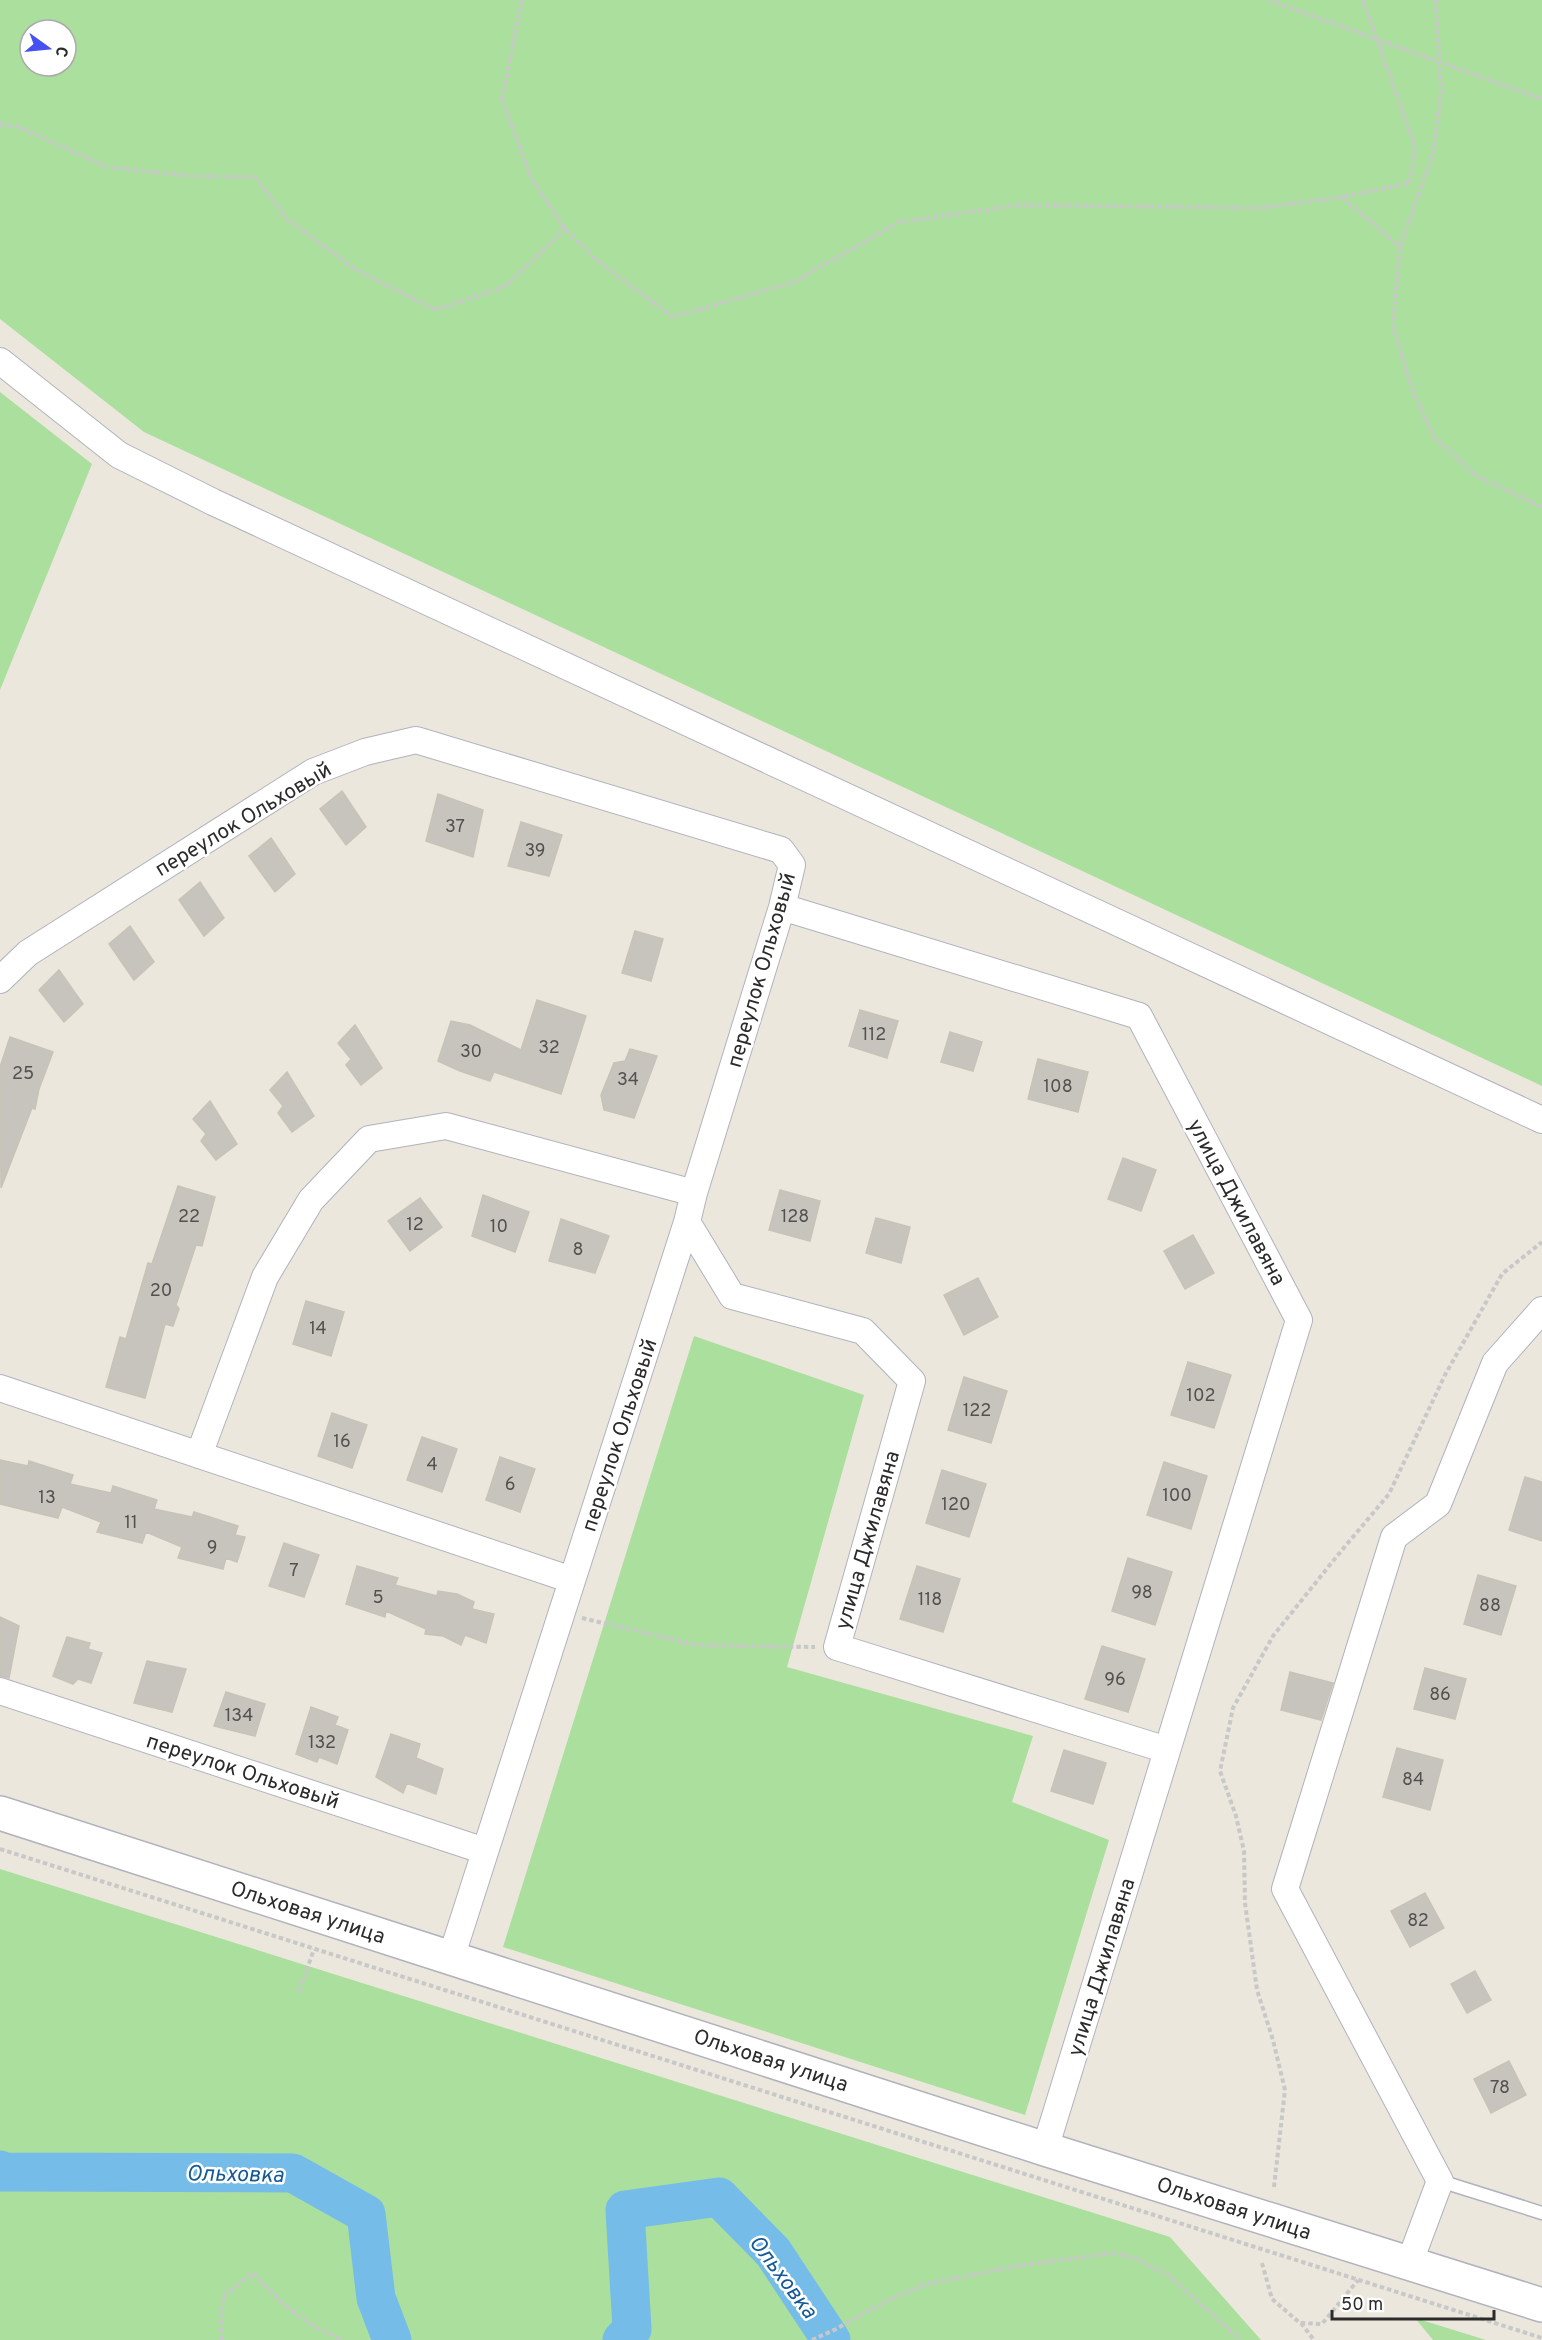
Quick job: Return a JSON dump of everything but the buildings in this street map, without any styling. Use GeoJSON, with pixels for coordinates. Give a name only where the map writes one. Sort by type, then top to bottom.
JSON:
{"type":"FeatureCollection","features":[{"type":"Feature","properties":{"kind":"main road","name":"Ольховая улица"},"geometry":{"type":"LineString","coordinates":[[0,1813],[1542,2305]]}},
{"type":"Feature","properties":{"kind":"street"},"geometry":{"type":"LineString","coordinates":[[0,361],[119,455],[213,502],[1542,1120]]}},
{"type":"Feature","properties":{"kind":"street","name":"переулок Ольховый"},"geometry":{"type":"LineString","coordinates":[[0,981],[28,953],[313,772],[365,752],[416,740],[781,850],[792,865],[782,907],[687,1222],[451,1958]]}},
{"type":"Feature","properties":{"kind":"street","name":"улица Джилавяна"},"geometry":{"type":"LineString","coordinates":[[782,907],[1139,1016],[1299,1320],[1045,2148]]}},
{"type":"Feature","properties":{"kind":"street"},"geometry":{"type":"LineString","coordinates":[[199,1455],[265,1277],[311,1200],[369,1139],[446,1126],[694,1193]]}},
{"type":"Feature","properties":{"kind":"street","name":"улица Джилавяна"},"geometry":{"type":"LineString","coordinates":[[687,1222],[732,1296],[863,1331],[912,1381],[837,1647],[1167,1750]]}},
{"type":"Feature","properties":{"kind":"street"},"geometry":{"type":"LineString","coordinates":[[1409,2264],[1440,2181],[1285,1889],[1394,1537],[1438,1504],[1495,1363],[1542,1310]]}},
{"type":"Feature","properties":{"kind":"street"},"geometry":{"type":"LineString","coordinates":[[0,1388],[572,1580]]}},
{"type":"Feature","properties":{"kind":"street","name":"переулок Ольховый"},"geometry":{"type":"LineString","coordinates":[[0,1691],[485,1851]]}},
{"type":"Feature","properties":{"kind":"lane"},"geometry":{"type":"LineString","coordinates":[[1440,2181],[1542,2212]]}},
{"type":"Feature","properties":{"kind":"path"},"geometry":{"type":"LineString","coordinates":[[522,0],[502,99],[531,178],[565,230],[598,261],[673,317],[794,282],[899,222],[1020,205],[1260,208],[1342,197],[1410,183],[1415,147],[1363,0]]}},
{"type":"Feature","properties":{"kind":"path"},"geometry":{"type":"LineString","coordinates":[[1268,0],[1542,99]]}},
{"type":"Feature","properties":{"kind":"path"},"geometry":{"type":"LineString","coordinates":[[1437,0],[1440,93],[1433,154],[1400,247],[1393,327],[1412,388],[1433,436],[1475,475],[1542,507]]}},
{"type":"Feature","properties":{"kind":"path"},"geometry":{"type":"LineString","coordinates":[[0,124],[19,127],[107,167],[189,176],[255,177],[287,219],[353,268],[436,309],[506,286],[565,230]]}},
{"type":"Feature","properties":{"kind":"path"},"geometry":{"type":"LineString","coordinates":[[1342,197],[1400,247]]}},
{"type":"Feature","properties":{"kind":"path"},"geometry":{"type":"LineString","coordinates":[[561,1614],[696,1645],[837,1647]]}},
{"type":"Feature","properties":{"kind":"path"},"geometry":{"type":"LineString","coordinates":[[0,1849],[1542,2338]]}},
{"type":"Feature","properties":{"kind":"path"},"geometry":{"type":"LineString","coordinates":[[299,1992],[314,1949]]}},
{"type":"Feature","properties":{"kind":"path"},"geometry":{"type":"LineString","coordinates":[[812,2340],[836,2330],[883,2302],[926,2284],[1018,2266],[1113,2253],[1137,2259],[1169,2276],[1241,2340]]}},
{"type":"Feature","properties":{"kind":"path"},"geometry":{"type":"LineString","coordinates":[[1262,2263],[1272,2299],[1300,2323],[1314,2340]]}},
{"type":"Feature","properties":{"kind":"path"},"geometry":{"type":"LineString","coordinates":[[221,2340],[223,2296],[253,2274],[289,2310],[316,2329],[344,2340]]}},
{"type":"Feature","properties":{"kind":"path"},"geometry":{"type":"LineString","coordinates":[[1300,2323],[1322,2324],[1358,2280]]}},
{"type":"Feature","properties":{"kind":"green space"},"geometry":{"type":"Polygon","coordinates":[[[0,0],[1542,0],[1542,1086],[144,432],[0,319],[0,0]]]}},
{"type":"Feature","properties":{"kind":"green space"},"geometry":{"type":"Polygon","coordinates":[[[0,392],[92,464],[0,690],[0,392]]]}},
{"type":"Feature","properties":{"kind":"green space"},"geometry":{"type":"Polygon","coordinates":[[[694,1336],[864,1395],[787,1667],[1033,1736],[1012,1802],[1109,1840],[1025,2115],[503,1947],[694,1336]]]}},
{"type":"Feature","properties":{"kind":"green space"},"geometry":{"type":"Polygon","coordinates":[[[0,1869],[1170,2237],[1261,2340],[0,2340],[0,1869]]]}},
{"type":"Feature","properties":{"kind":"green space"},"geometry":{"type":"Polygon","coordinates":[[[1415,2318],[1486,2340],[1433,2340],[1415,2318]]]}},
{"type":"Feature","properties":{"kind":"waterway","name":"Ольховка"},"geometry":{"type":"LineString","coordinates":[[0,2170],[2,2172],[293,2173],[366,2214],[376,2298],[392,2340]]}},
{"type":"Feature","properties":{"kind":"waterway","name":"Ольховка"},"geometry":{"type":"LineString","coordinates":[[622,2340],[632,2329],[625,2210],[719,2197],[773,2252],[831,2340]]}}]}
